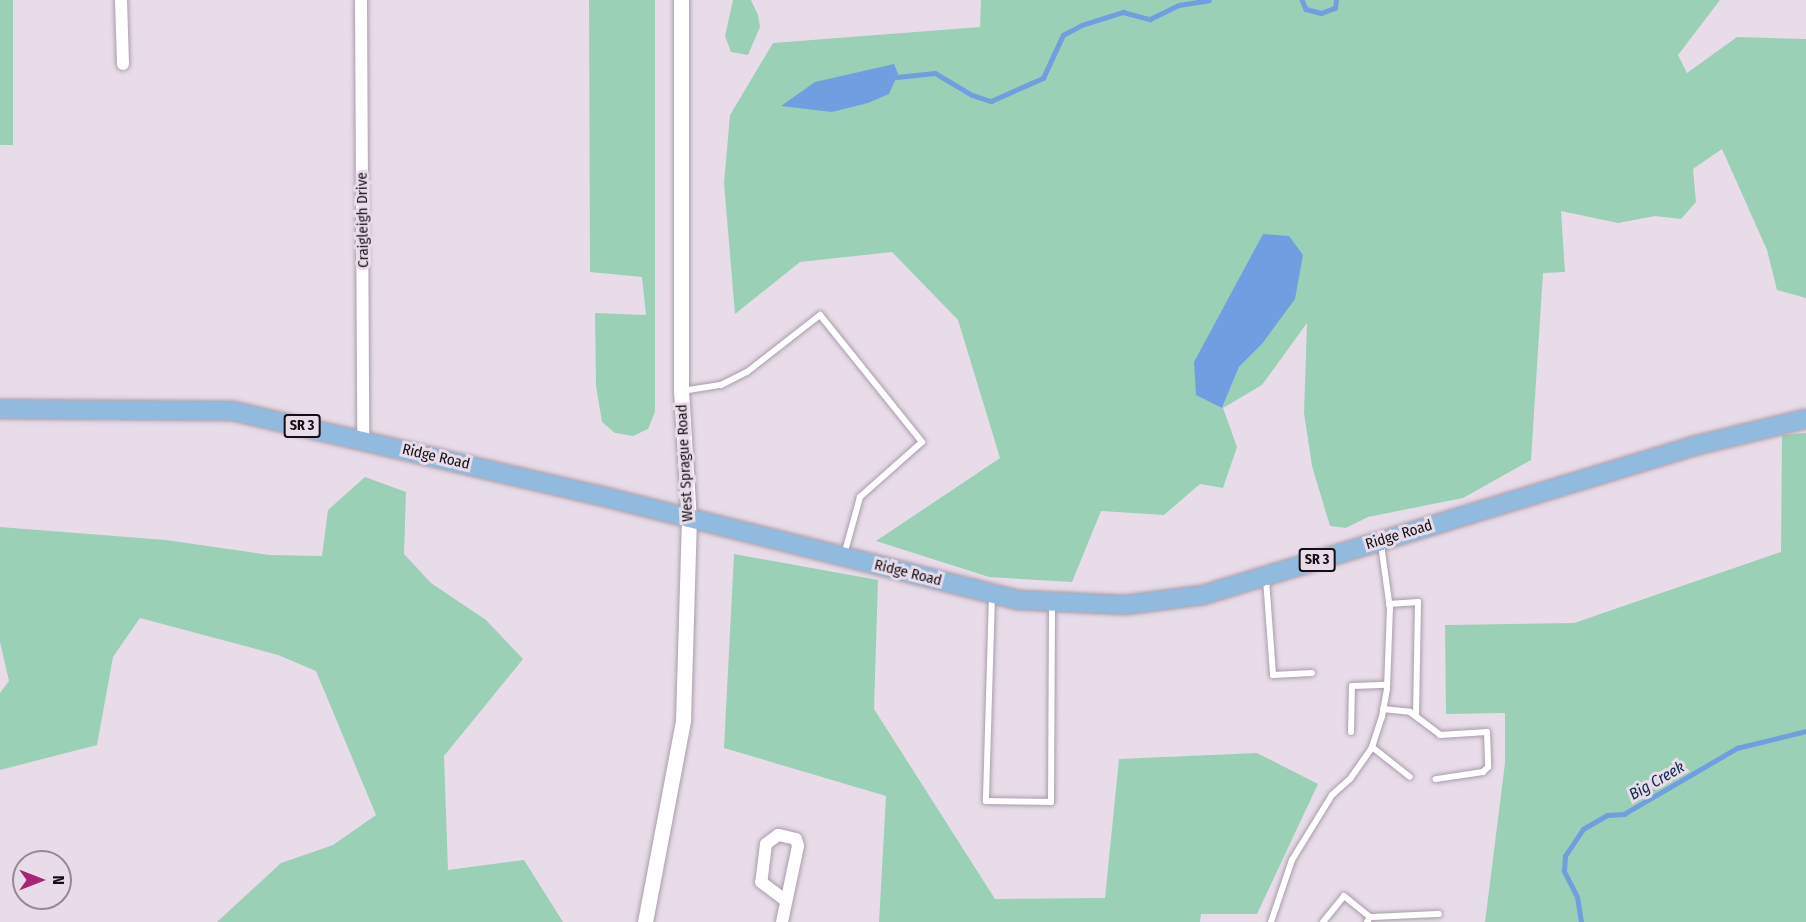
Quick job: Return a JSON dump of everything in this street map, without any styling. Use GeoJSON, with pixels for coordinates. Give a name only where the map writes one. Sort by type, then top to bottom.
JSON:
{"type":"FeatureCollection","features":[{"type":"Feature","properties":{"kind":"main road","name":"Ridge Road"},"geometry":{"type":"LineString","coordinates":[[0,409],[233,411],[363,440],[992,594],[1052,602],[1125,605],[1203,595],[1694,446],[1806,419]]}},
{"type":"Feature","properties":{"kind":"street"},"geometry":{"type":"LineString","coordinates":[[121,0],[123,64]]}},
{"type":"Feature","properties":{"kind":"street","name":"Craigleigh Drive"},"geometry":{"type":"LineString","coordinates":[[361,0],[363,440]]}},
{"type":"Feature","properties":{"kind":"street","name":"West Sprague Road"},"geometry":{"type":"LineString","coordinates":[[645,922],[679,756],[689,521],[681,391],[681,0]]}},
{"type":"Feature","properties":{"kind":"street"},"geometry":{"type":"LineString","coordinates":[[782,922],[798,846],[796,839],[778,835],[766,844],[761,882],[785,900]]}},
{"type":"Feature","properties":{"kind":"lane"},"geometry":{"type":"LineString","coordinates":[[681,391],[721,385],[747,372],[820,315],[922,442],[860,497],[843,556]]}},
{"type":"Feature","properties":{"kind":"lane"},"geometry":{"type":"LineString","coordinates":[[1271,922],[1292,860],[1309,830],[1372,747],[1383,709],[1387,685],[1389,604],[1381,541]]}},
{"type":"Feature","properties":{"kind":"lane"},"geometry":{"type":"LineString","coordinates":[[1266,576],[1273,675],[1312,673]]}},
{"type":"Feature","properties":{"kind":"lane"},"geometry":{"type":"LineString","coordinates":[[992,594],[986,801],[1051,802],[1052,602]]}},
{"type":"Feature","properties":{"kind":"lane"},"geometry":{"type":"LineString","coordinates":[[1389,604],[1418,602],[1416,715],[1421,724],[1440,735],[1487,732],[1488,767],[1483,772],[1436,779]]}},
{"type":"Feature","properties":{"kind":"lane"},"geometry":{"type":"LineString","coordinates":[[1351,732],[1352,686],[1387,685]]}},
{"type":"Feature","properties":{"kind":"lane"},"geometry":{"type":"LineString","coordinates":[[1383,709],[1416,715]]}},
{"type":"Feature","properties":{"kind":"lane"},"geometry":{"type":"LineString","coordinates":[[1372,747],[1410,777]]}},
{"type":"Feature","properties":{"kind":"lane"},"geometry":{"type":"LineString","coordinates":[[1323,922],[1344,896],[1368,920],[1439,914]]}},
{"type":"Feature","properties":{"kind":"green space"},"geometry":{"type":"Polygon","coordinates":[[[0,0],[13,0],[13,145],[0,145],[0,0]]]}},
{"type":"Feature","properties":{"kind":"green space"},"geometry":{"type":"Polygon","coordinates":[[[589,0],[655,0],[655,412],[648,429],[633,436],[615,433],[602,422],[596,386],[595,313],[646,315],[642,277],[590,272],[589,0]]]}},
{"type":"Feature","properties":{"kind":"green space"},"geometry":{"type":"Polygon","coordinates":[[[733,0],[751,0],[758,15],[760,27],[748,55],[731,52],[725,36],[733,0]]]}},
{"type":"Feature","properties":{"kind":"green space"},"geometry":{"type":"Polygon","coordinates":[[[981,0],[1720,0],[1678,55],[1687,73],[1737,37],[1806,39],[1806,298],[1777,290],[1767,250],[1722,149],[1693,169],[1696,202],[1681,219],[1655,216],[1618,223],[1561,211],[1565,272],[1543,273],[1531,460],[1463,498],[1368,517],[1346,528],[1330,526],[1312,466],[1304,413],[1307,323],[1262,385],[1223,408],[1237,447],[1223,488],[1200,484],[1164,515],[1101,511],[1072,582],[989,577],[876,541],[1000,458],[958,320],[892,252],[800,262],[735,314],[724,183],[730,115],[773,43],[980,27],[981,0]],[[1263,234],[1222,408],[1239,367],[1262,344],[1263,234]]]}},
{"type":"Feature","properties":{"kind":"green space"},"geometry":{"type":"Polygon","coordinates":[[[1806,433],[1806,922],[1485,922],[1505,763],[1505,713],[1446,714],[1445,625],[1574,623],[1781,552],[1782,435],[1806,433]]]}},
{"type":"Feature","properties":{"kind":"green space"},"geometry":{"type":"Polygon","coordinates":[[[365,477],[406,492],[404,554],[431,583],[486,620],[523,659],[444,756],[448,870],[524,860],[563,922],[217,922],[281,863],[333,845],[376,815],[316,671],[278,655],[140,618],[113,657],[97,745],[0,770],[0,693],[9,681],[0,642],[0,527],[166,540],[269,555],[322,556],[328,510],[365,477]]]}},
{"type":"Feature","properties":{"kind":"green space"},"geometry":{"type":"Polygon","coordinates":[[[734,554],[878,580],[874,709],[995,899],[1105,898],[1119,759],[1257,753],[1318,784],[1257,914],[1201,914],[1200,922],[879,922],[886,796],[724,748],[734,554]]]}},
{"type":"Feature","properties":{"kind":"water"},"geometry":{"type":"Polygon","coordinates":[[[894,64],[898,74],[889,94],[868,103],[832,112],[781,106],[815,82],[894,64]]]}},
{"type":"Feature","properties":{"kind":"water"},"geometry":{"type":"Polygon","coordinates":[[[1263,234],[1289,236],[1303,255],[1295,299],[1262,344],[1239,367],[1222,408],[1196,395],[1194,362],[1263,234]]]}},
{"type":"Feature","properties":{"kind":"waterway"},"geometry":{"type":"LineString","coordinates":[[897,77],[935,73],[972,95],[991,101],[1043,78],[1063,35],[1082,25],[1123,12],[1150,19],[1179,5],[1209,0]]}},
{"type":"Feature","properties":{"kind":"waterway"},"geometry":{"type":"LineString","coordinates":[[1302,0],[1306,9],[1321,13],[1335,8],[1336,0]]}},
{"type":"Feature","properties":{"kind":"waterway","name":"Big Creek"},"geometry":{"type":"LineString","coordinates":[[1581,922],[1577,897],[1564,871],[1565,856],[1583,829],[1607,815],[1624,814],[1737,748],[1806,731]]}}]}
